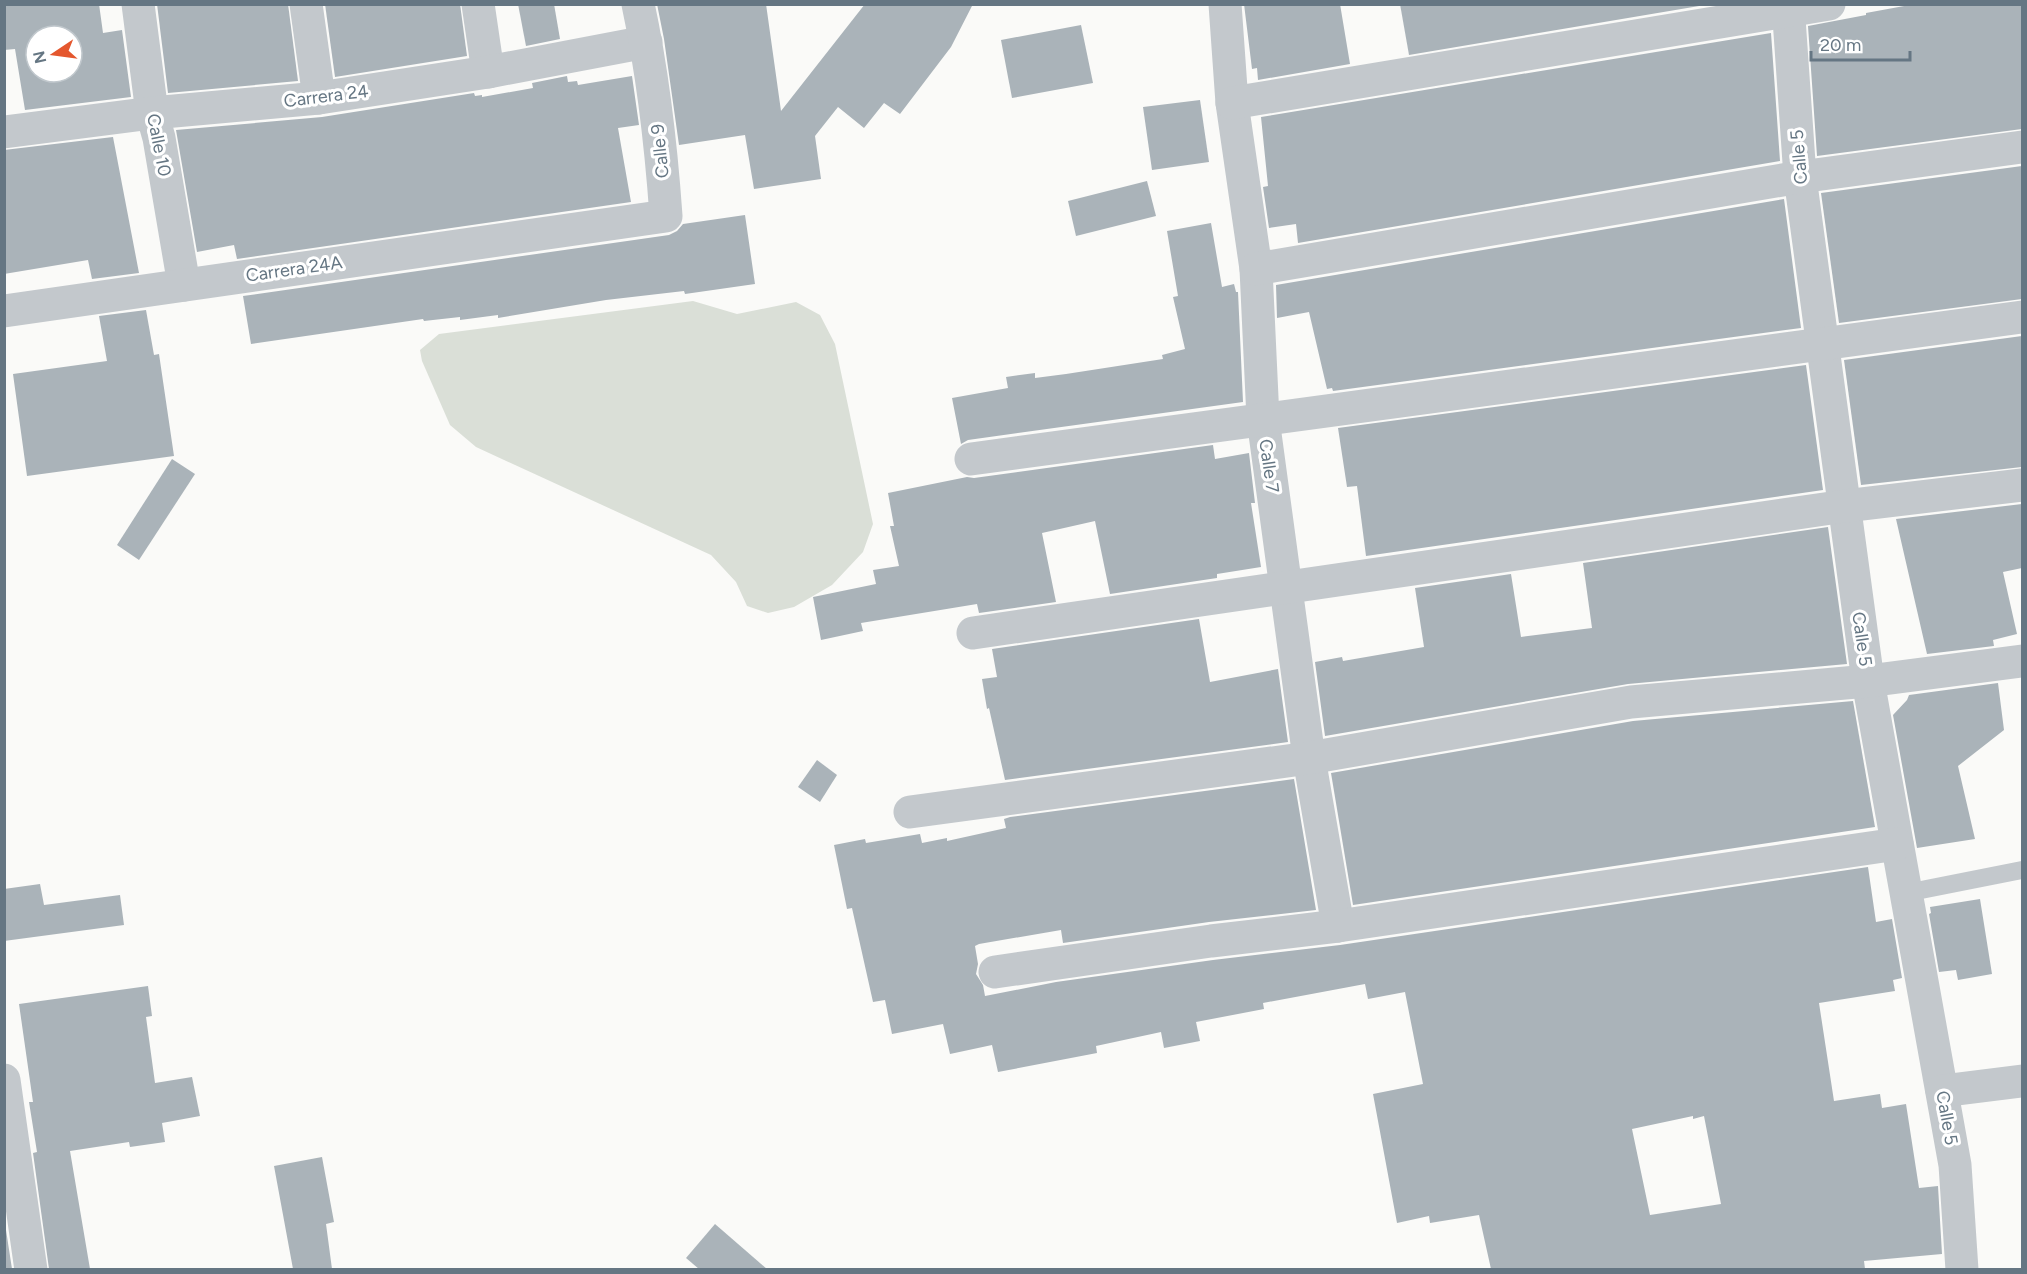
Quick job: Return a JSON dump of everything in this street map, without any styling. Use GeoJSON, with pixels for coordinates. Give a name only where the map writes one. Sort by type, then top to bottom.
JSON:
{"type":"FeatureCollection","features":[{"type":"Feature","properties":{"kind":"street","name":"Calle 10"},"geometry":{"type":"LineString","coordinates":[[138,4],[152,113],[159,138],[184,285]]}},
{"type":"Feature","properties":{"kind":"street"},"geometry":{"type":"LineString","coordinates":[[306,4],[319,98]]}},
{"type":"Feature","properties":{"kind":"street"},"geometry":{"type":"LineString","coordinates":[[478,4],[488,72]]}},
{"type":"Feature","properties":{"kind":"street","name":"Calle 9"},"geometry":{"type":"LineString","coordinates":[[584,228],[666,216],[662,152],[646,42],[638,4]]}},
{"type":"Feature","properties":{"kind":"street","name":"Calle 7"},"geometry":{"type":"LineString","coordinates":[[1225,4],[1232,103],[1256,269],[1263,419],[1309,758],[1338,926]]}},
{"type":"Feature","properties":{"kind":"street"},"geometry":{"type":"LineString","coordinates":[[1232,103],[1789,7],[1829,4]]}},
{"type":"Feature","properties":{"kind":"street","name":"Calle 5"},"geometry":{"type":"LineString","coordinates":[[1789,7],[1800,177],[1868,681],[1955,1165],[1962,1269]]}},
{"type":"Feature","properties":{"kind":"street","name":"Carrera 24"},"geometry":{"type":"LineString","coordinates":[[4,132],[152,113],[319,98],[488,72],[646,42]]}},
{"type":"Feature","properties":{"kind":"street"},"geometry":{"type":"LineString","coordinates":[[1256,269],[1800,177],[2022,147]]}},
{"type":"Feature","properties":{"kind":"street","name":"Carrera 24A"},"geometry":{"type":"LineString","coordinates":[[4,311],[584,228]]}},
{"type":"Feature","properties":{"kind":"street"},"geometry":{"type":"LineString","coordinates":[[971,459],[2022,317]]}},
{"type":"Feature","properties":{"kind":"street"},"geometry":{"type":"LineString","coordinates":[[973,633],[1845,506],[2022,485]]}},
{"type":"Feature","properties":{"kind":"street"},"geometry":{"type":"LineString","coordinates":[[910,812],[1309,758],[1631,702],[1868,681],[2022,661]]}},
{"type":"Feature","properties":{"kind":"street"},"geometry":{"type":"LineString","coordinates":[[995,972],[1211,940],[1338,926],[1897,844]]}},
{"type":"Feature","properties":{"kind":"street"},"geometry":{"type":"LineString","coordinates":[[4,1080],[31,1269]]}},
{"type":"Feature","properties":{"kind":"street"},"geometry":{"type":"LineString","coordinates":[[1942,1091],[2022,1081]]}},
{"type":"Feature","properties":{"kind":"lane"},"geometry":{"type":"LineString","coordinates":[[1906,893],[2022,870]]}},
{"type":"Feature","properties":{"kind":"shaded area"},"geometry":{"type":"Polygon","coordinates":[[[693,301],[737,314],[796,302],[820,315],[835,344],[873,524],[863,552],[832,585],[794,607],[768,613],[747,606],[736,582],[711,555],[476,447],[450,425],[422,361],[420,350],[439,334],[693,301]]]}},
{"type":"Feature","properties":{"kind":"building"},"geometry":{"type":"Polygon","coordinates":[[[4,4],[99,4],[103,33],[122,30],[131,97],[25,110],[15,49],[4,50],[4,4]]]}},
{"type":"Feature","properties":{"kind":"building"},"geometry":{"type":"Polygon","coordinates":[[[157,4],[288,4],[298,81],[168,93],[157,4]]]}},
{"type":"Feature","properties":{"kind":"building"},"geometry":{"type":"Polygon","coordinates":[[[325,4],[460,4],[467,56],[335,77],[325,4]]]}},
{"type":"Feature","properties":{"kind":"building"},"geometry":{"type":"Polygon","coordinates":[[[518,4],[554,4],[560,39],[526,46],[518,4]]]}},
{"type":"Feature","properties":{"kind":"building"},"geometry":{"type":"Polygon","coordinates":[[[657,4],[766,4],[781,111],[865,4],[973,4],[951,47],[900,114],[884,103],[864,128],[838,107],[815,136],[821,179],[754,189],[745,135],[679,145],[657,4]]]}},
{"type":"Feature","properties":{"kind":"building"},"geometry":{"type":"Polygon","coordinates":[[[1244,4],[1340,4],[1350,64],[1258,80],[1257,68],[1252,69],[1244,4]]]}},
{"type":"Feature","properties":{"kind":"building"},"geometry":{"type":"Polygon","coordinates":[[[1400,4],[1711,4],[1409,55],[1400,4]]]}},
{"type":"Feature","properties":{"kind":"building"},"geometry":{"type":"Polygon","coordinates":[[[1915,4],[2022,4],[2022,129],[1817,156],[1808,26],[1915,4]]]}},
{"type":"Feature","properties":{"kind":"building"},"geometry":{"type":"Polygon","coordinates":[[[1081,25],[1093,83],[1012,98],[1001,40],[1081,25]]]}},
{"type":"Feature","properties":{"kind":"building"},"geometry":{"type":"Polygon","coordinates":[[[1771,33],[1780,161],[1298,243],[1296,224],[1269,228],[1263,187],[1268,186],[1261,117],[1771,33]]]}},
{"type":"Feature","properties":{"kind":"building"},"geometry":{"type":"Polygon","coordinates":[[[567,76],[568,82],[577,81],[578,85],[632,76],[639,125],[618,128],[631,202],[237,259],[234,245],[197,252],[176,130],[322,117],[474,93],[475,96],[482,95],[482,97],[533,88],[532,83],[567,76]]]}},
{"type":"Feature","properties":{"kind":"building"},"geometry":{"type":"Polygon","coordinates":[[[1200,100],[1209,162],[1152,170],[1143,107],[1200,100]]]}},
{"type":"Feature","properties":{"kind":"building"},"geometry":{"type":"Polygon","coordinates":[[[113,137],[139,273],[92,279],[88,260],[4,274],[4,150],[113,137]]]}},
{"type":"Feature","properties":{"kind":"building"},"geometry":{"type":"Polygon","coordinates":[[[2022,166],[2022,299],[1839,323],[1821,193],[2022,166]]]}},
{"type":"Feature","properties":{"kind":"building"},"geometry":{"type":"Polygon","coordinates":[[[1147,181],[1156,216],[1076,236],[1068,201],[1147,181]]]}},
{"type":"Feature","properties":{"kind":"building"},"geometry":{"type":"Polygon","coordinates":[[[1784,199],[1801,328],[1333,391],[1332,388],[1327,389],[1309,312],[1277,318],[1276,285],[1784,199]]]}},
{"type":"Feature","properties":{"kind":"building"},"geometry":{"type":"Polygon","coordinates":[[[745,215],[755,284],[685,294],[684,291],[606,300],[498,318],[498,315],[460,320],[460,317],[424,321],[423,319],[251,344],[243,296],[669,235],[683,224],[745,215]]]}},
{"type":"Feature","properties":{"kind":"building"},"geometry":{"type":"Polygon","coordinates":[[[1211,223],[1222,287],[1234,284],[1238,292],[1243,402],[968,440],[961,444],[952,398],[1008,388],[1006,377],[1035,373],[1035,378],[1163,359],[1162,355],[1185,349],[1173,297],[1178,296],[1167,231],[1211,223]]]}},
{"type":"Feature","properties":{"kind":"building"},"geometry":{"type":"Polygon","coordinates":[[[146,310],[154,355],[159,354],[174,456],[27,476],[13,374],[107,361],[99,316],[146,310]]]}},
{"type":"Feature","properties":{"kind":"building"},"geometry":{"type":"Polygon","coordinates":[[[2022,336],[2022,467],[1861,485],[1844,360],[2022,336]]]}},
{"type":"Feature","properties":{"kind":"building"},"geometry":{"type":"Polygon","coordinates":[[[1806,365],[1823,490],[1366,556],[1357,486],[1347,487],[1338,428],[1806,365]]]}},
{"type":"Feature","properties":{"kind":"building"},"geometry":{"type":"Polygon","coordinates":[[[1213,445],[1215,459],[1249,453],[1255,503],[1251,503],[1261,567],[1217,574],[1217,578],[1110,594],[1095,521],[1042,533],[1056,602],[979,613],[977,604],[861,623],[863,631],[821,640],[813,597],[876,584],[873,570],[899,566],[890,526],[894,526],[888,493],[967,477],[974,478],[1213,445]]]}},
{"type":"Feature","properties":{"kind":"building"},"geometry":{"type":"Polygon","coordinates":[[[172,459],[195,474],[139,560],[117,545],[172,459]]]}},
{"type":"Feature","properties":{"kind":"building"},"geometry":{"type":"Polygon","coordinates":[[[2022,504],[2022,568],[2003,572],[2017,634],[1993,640],[1994,646],[1927,654],[1896,519],[2022,504]]]}},
{"type":"Feature","properties":{"kind":"building"},"geometry":{"type":"Polygon","coordinates":[[[1828,527],[1847,664],[1628,684],[1325,736],[1315,662],[1342,657],[1343,661],[1424,647],[1415,588],[1511,574],[1521,637],[1592,628],[1583,563],[1828,527]]]}},
{"type":"Feature","properties":{"kind":"building"},"geometry":{"type":"Polygon","coordinates":[[[1199,619],[1210,682],[1278,669],[1288,742],[1005,780],[982,679],[997,677],[992,649],[1199,619]]]}},
{"type":"Feature","properties":{"kind":"building"},"geometry":{"type":"Polygon","coordinates":[[[1998,683],[2004,730],[1958,766],[1975,839],[1917,848],[1893,715],[1909,695],[1998,683]]]}},
{"type":"Feature","properties":{"kind":"building"},"geometry":{"type":"Polygon","coordinates":[[[1853,701],[1875,827],[1353,905],[1331,773],[1633,721],[1853,701]]]}},
{"type":"Feature","properties":{"kind":"building"},"geometry":{"type":"Polygon","coordinates":[[[817,760],[837,775],[820,802],[798,787],[817,760]]]}},
{"type":"Feature","properties":{"kind":"building"},"geometry":{"type":"Polygon","coordinates":[[[1294,779],[1316,910],[1209,922],[1063,943],[1061,930],[979,944],[975,946],[978,964],[976,974],[983,985],[985,996],[1056,982],[1340,945],[1868,867],[1876,922],[1892,919],[1902,978],[1893,980],[1895,991],[1819,1003],[1834,1101],[1880,1094],[1882,1108],[1906,1104],[1919,1188],[1938,1186],[1942,1254],[1864,1261],[1865,1269],[1491,1269],[1479,1215],[1430,1223],[1429,1216],[1397,1223],[1373,1094],[1423,1084],[1405,992],[1368,999],[1365,984],[1263,1003],[1264,1009],[1196,1022],[1200,1041],[1164,1048],[1161,1032],[1096,1046],[1097,1053],[998,1072],[992,1045],[950,1054],[943,1024],[892,1034],[885,1000],[873,1002],[852,908],[847,909],[834,845],[865,839],[866,843],[920,834],[922,843],[947,838],[947,841],[1006,828],[1004,819],[1294,779]],[[1693,1116],[1632,1129],[1650,1215],[1721,1204],[1704,1116],[1693,1119],[1693,1116]]]}},
{"type":"Feature","properties":{"kind":"building"},"geometry":{"type":"Polygon","coordinates":[[[40,884],[44,905],[120,895],[124,925],[4,941],[4,889],[40,884]]]}},
{"type":"Feature","properties":{"kind":"building"},"geometry":{"type":"Polygon","coordinates":[[[1980,899],[1992,974],[1958,980],[1956,970],[1939,972],[1929,914],[1931,913],[1930,907],[1980,899]]]}},
{"type":"Feature","properties":{"kind":"building"},"geometry":{"type":"Polygon","coordinates":[[[148,986],[152,1016],[146,1017],[155,1083],[192,1077],[200,1116],[162,1123],[165,1142],[130,1147],[129,1142],[70,1151],[90,1269],[49,1269],[33,1153],[37,1152],[29,1102],[33,1102],[19,1004],[148,986]]]}},
{"type":"Feature","properties":{"kind":"building"},"geometry":{"type":"Polygon","coordinates":[[[322,1157],[334,1222],[326,1224],[332,1269],[293,1269],[274,1166],[322,1157]]]}},
{"type":"Feature","properties":{"kind":"building"},"geometry":{"type":"Polygon","coordinates":[[[4,1217],[12,1269],[4,1269],[4,1217]]]}},
{"type":"Feature","properties":{"kind":"building"},"geometry":{"type":"Polygon","coordinates":[[[715,1224],[767,1269],[699,1269],[686,1258],[715,1224]]]}}]}
